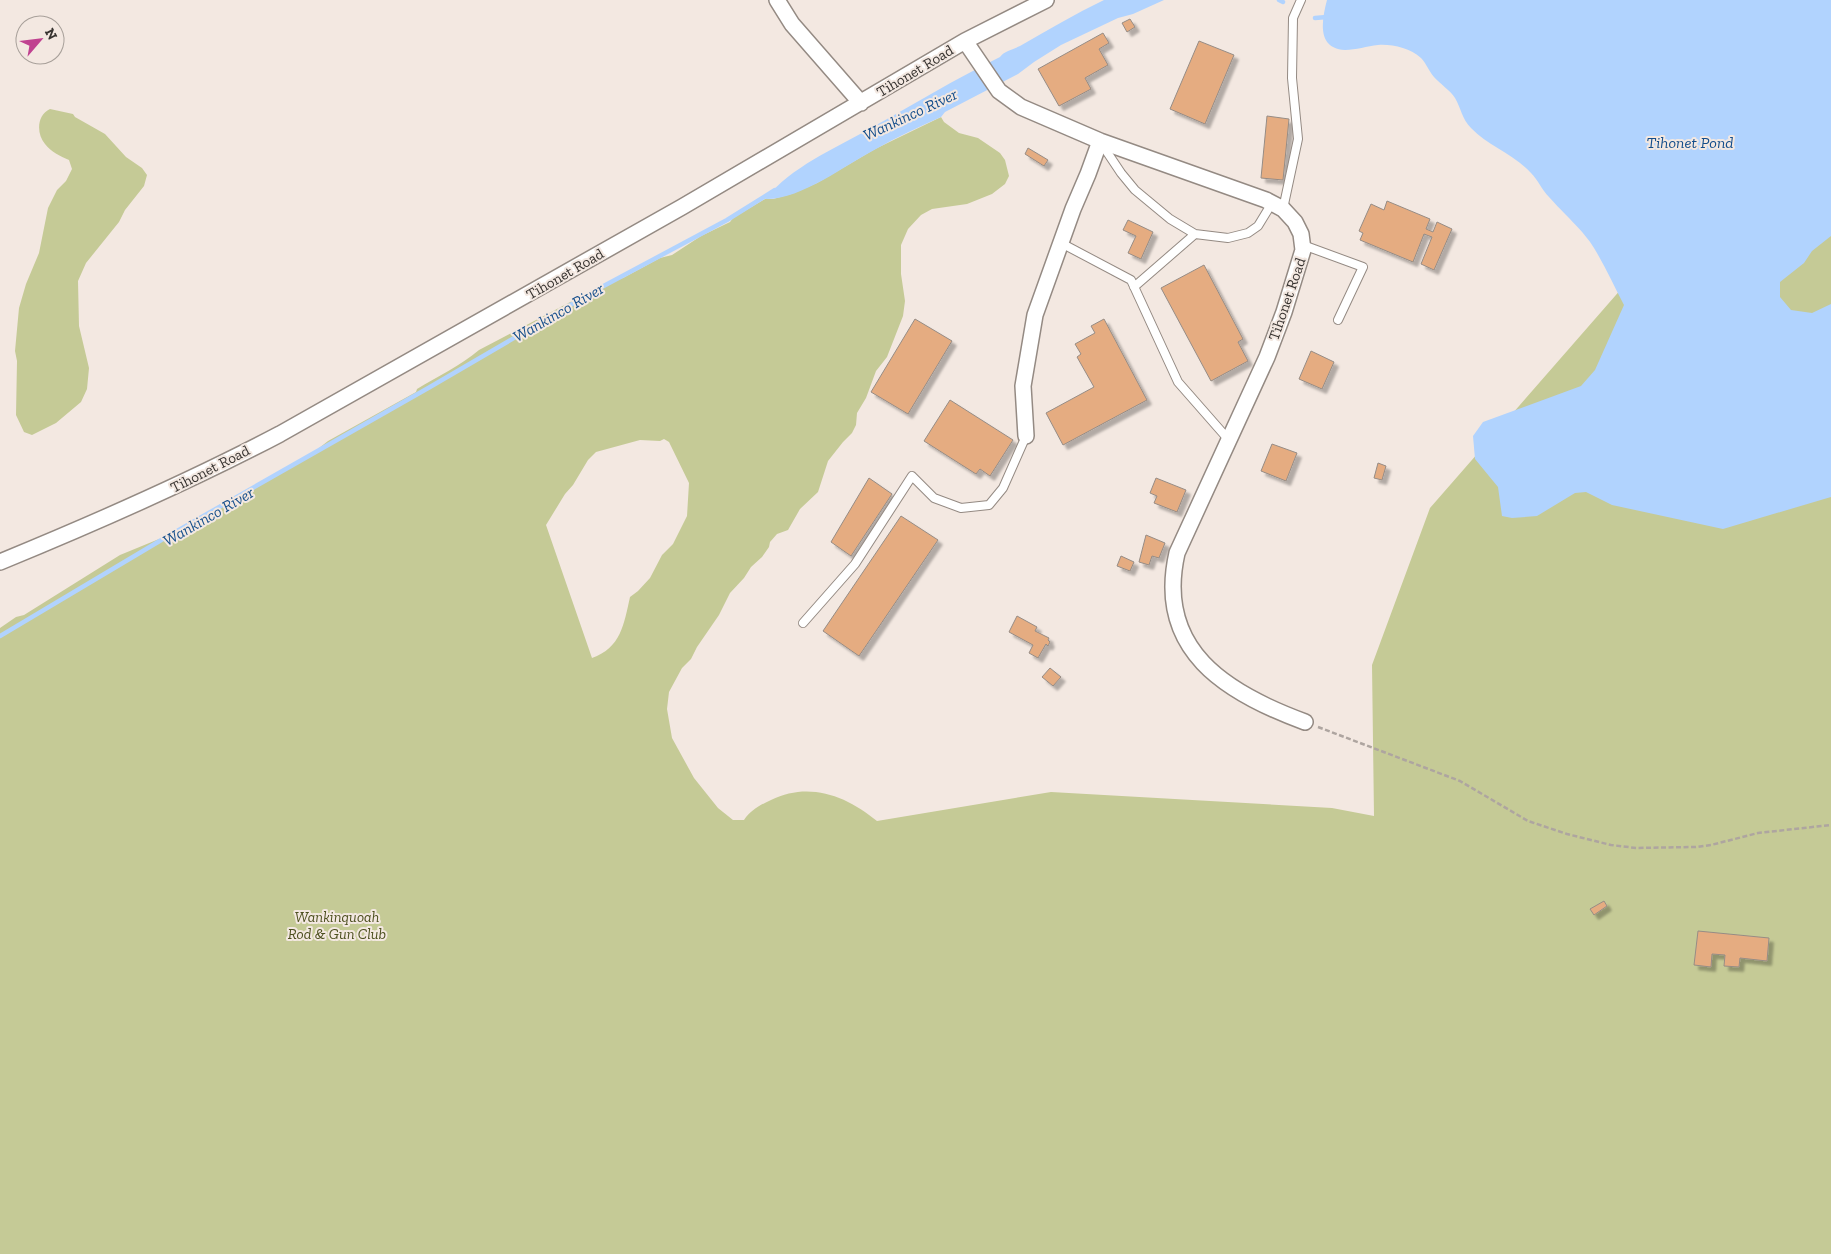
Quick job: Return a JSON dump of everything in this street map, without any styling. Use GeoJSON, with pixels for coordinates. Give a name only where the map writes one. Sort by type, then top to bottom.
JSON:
{"type":"FeatureCollection","features":[{"type":"Feature","properties":{"kind":"street"},"geometry":{"type":"LineString","coordinates":[[777,0],[792,24],[861,103]]}},
{"type":"Feature","properties":{"kind":"street"},"geometry":{"type":"LineString","coordinates":[[965,42],[1046,0]]}},
{"type":"Feature","properties":{"kind":"street","name":"Tihonet Road"},"geometry":{"type":"LineString","coordinates":[[0,562],[158,495],[280,434],[550,283],[965,42],[999,91],[1021,107],[1100,142],[1185,170],[1278,206],[1295,222],[1301,234],[1303,250],[1284,312],[1267,357],[1177,553],[1172,578],[1177,619],[1191,648],[1214,675],[1253,700],[1305,722]]}},
{"type":"Feature","properties":{"kind":"street"},"geometry":{"type":"LineString","coordinates":[[1026,436],[1023,386],[1027,353],[1035,315],[1100,142]]}},
{"type":"Feature","properties":{"kind":"lane"},"geometry":{"type":"LineString","coordinates":[[1100,142],[1135,190],[1170,219],[1195,234],[1228,238],[1248,233],[1258,226],[1278,206],[1298,138],[1292,78],[1293,18],[1301,0]]}},
{"type":"Feature","properties":{"kind":"lane"},"geometry":{"type":"LineString","coordinates":[[1134,286],[1195,234]]}},
{"type":"Feature","properties":{"kind":"lane"},"geometry":{"type":"LineString","coordinates":[[1061,243],[1131,280],[1178,382],[1228,439]]}},
{"type":"Feature","properties":{"kind":"lane"},"geometry":{"type":"LineString","coordinates":[[1302,245],[1363,267],[1338,320]]}},
{"type":"Feature","properties":{"kind":"lane"},"geometry":{"type":"LineString","coordinates":[[803,623],[855,564],[912,476],[934,498],[961,508],[989,505],[1003,488],[1026,436]]}},
{"type":"Feature","properties":{"kind":"path"},"geometry":{"type":"LineString","coordinates":[[1305,722],[1460,781],[1528,821],[1567,834],[1611,845],[1636,848],[1696,847],[1758,833],[1831,825]]}},
{"type":"Feature","properties":{"kind":"green space","name":"Wankinquoah Rod & Gun Club"},"geometry":{"type":"Polygon","coordinates":[[[1831,0],[1831,1254],[0,1254],[0,628],[16,617],[24,615],[120,555],[159,539],[164,539],[229,499],[273,477],[309,456],[328,441],[416,392],[417,389],[457,366],[479,350],[612,280],[623,278],[660,258],[672,255],[701,236],[730,222],[733,218],[765,199],[773,199],[791,194],[817,183],[875,149],[941,117],[944,122],[959,133],[978,138],[1000,153],[1005,160],[1009,176],[1005,184],[992,194],[967,204],[932,209],[921,215],[908,229],[901,245],[901,274],[905,301],[903,316],[887,357],[876,371],[866,398],[857,413],[856,425],[852,433],[828,461],[818,492],[800,509],[788,530],[777,534],[770,542],[762,557],[751,567],[730,593],[719,615],[691,659],[682,668],[669,692],[667,709],[672,738],[694,778],[718,808],[733,820],[744,820],[763,804],[785,794],[799,792],[827,794],[840,798],[853,804],[877,821],[1051,792],[1332,808],[1374,816],[1372,665],[1430,508],[1636,272],[1831,0]],[[664,439],[660,441],[640,440],[596,452],[588,460],[546,525],[592,658],[602,654],[609,648],[620,634],[630,597],[650,578],[662,555],[673,544],[687,516],[689,483],[669,442],[664,439]]]}},
{"type":"Feature","properties":{"kind":"green space"},"geometry":{"type":"Polygon","coordinates":[[[50,109],[73,114],[105,134],[126,157],[142,168],[147,175],[144,186],[125,210],[119,222],[86,263],[78,281],[79,326],[89,368],[87,389],[81,402],[56,423],[32,435],[24,432],[16,415],[17,361],[15,351],[19,308],[26,284],[39,253],[48,208],[57,190],[66,181],[72,169],[69,160],[50,149],[40,135],[40,120],[42,115],[50,109]]]}},
{"type":"Feature","properties":{"kind":"water"},"geometry":{"type":"Polygon","coordinates":[[[1104,0],[1164,0],[1133,14],[1118,18],[1061,45],[1018,74],[945,112],[941,117],[884,145],[808,188],[779,198],[765,199],[776,187],[800,168],[950,83],[1104,0]]]}},
{"type":"Feature","properties":{"kind":"water","name":"Tihonet Pond"},"geometry":{"type":"Polygon","coordinates":[[[1327,0],[1831,0],[1831,236],[1812,251],[1804,263],[1780,282],[1780,297],[1791,310],[1812,313],[1831,304],[1831,497],[1723,529],[1612,505],[1586,492],[1575,493],[1537,516],[1512,518],[1502,516],[1498,487],[1475,459],[1473,436],[1483,422],[1581,386],[1595,370],[1624,305],[1598,255],[1585,235],[1524,166],[1485,140],[1471,128],[1455,98],[1434,77],[1421,58],[1406,49],[1389,45],[1345,50],[1329,44],[1323,32],[1327,0]]]}},
{"type":"Feature","properties":{"kind":"building"},"geometry":{"type":"Polygon","coordinates":[[[1130,19],[1135,27],[1127,32],[1122,23],[1130,19]]]}},
{"type":"Feature","properties":{"kind":"building"},"geometry":{"type":"Polygon","coordinates":[[[1103,33],[1109,43],[1099,49],[1108,65],[1085,78],[1091,89],[1059,106],[1038,69],[1103,33]]]}},
{"type":"Feature","properties":{"kind":"building"},"geometry":{"type":"Polygon","coordinates":[[[1199,41],[1234,55],[1205,124],[1170,109],[1199,41]]]}},
{"type":"Feature","properties":{"kind":"building"},"geometry":{"type":"Polygon","coordinates":[[[1267,116],[1289,119],[1283,180],[1261,178],[1267,116]]]}},
{"type":"Feature","properties":{"kind":"building"},"geometry":{"type":"Polygon","coordinates":[[[1028,148],[1048,160],[1044,166],[1025,154],[1028,148]]]}},
{"type":"Feature","properties":{"kind":"building"},"geometry":{"type":"Polygon","coordinates":[[[1387,201],[1430,219],[1426,229],[1433,232],[1437,222],[1452,229],[1434,270],[1421,264],[1432,237],[1424,234],[1413,262],[1360,240],[1363,233],[1359,231],[1371,204],[1384,210],[1387,201]]]}},
{"type":"Feature","properties":{"kind":"building"},"geometry":{"type":"Polygon","coordinates":[[[1128,220],[1153,232],[1141,259],[1128,253],[1136,236],[1123,230],[1128,220]]]}},
{"type":"Feature","properties":{"kind":"building"},"geometry":{"type":"Polygon","coordinates":[[[1204,265],[1243,339],[1238,342],[1248,361],[1211,381],[1161,288],[1204,265]]]}},
{"type":"Feature","properties":{"kind":"building"},"geometry":{"type":"Polygon","coordinates":[[[915,319],[952,341],[908,414],[871,392],[915,319]]]}},
{"type":"Feature","properties":{"kind":"building"},"geometry":{"type":"Polygon","coordinates":[[[1104,319],[1147,400],[1063,445],[1046,413],[1094,387],[1077,357],[1081,354],[1075,344],[1095,333],[1091,326],[1104,319]]]}},
{"type":"Feature","properties":{"kind":"building"},"geometry":{"type":"Polygon","coordinates":[[[1311,351],[1334,362],[1322,389],[1299,379],[1311,351]]]}},
{"type":"Feature","properties":{"kind":"building"},"geometry":{"type":"Polygon","coordinates":[[[950,400],[1013,440],[990,476],[980,469],[976,474],[924,441],[950,400]]]}},
{"type":"Feature","properties":{"kind":"building"},"geometry":{"type":"Polygon","coordinates":[[[1272,444],[1297,453],[1286,481],[1261,471],[1272,444]]]}},
{"type":"Feature","properties":{"kind":"building"},"geometry":{"type":"Polygon","coordinates":[[[1378,463],[1386,466],[1382,480],[1374,478],[1378,463]]]}},
{"type":"Feature","properties":{"kind":"building"},"geometry":{"type":"Polygon","coordinates":[[[869,478],[892,494],[851,556],[831,542],[869,478]]]}},
{"type":"Feature","properties":{"kind":"building"},"geometry":{"type":"Polygon","coordinates":[[[1156,478],[1186,490],[1177,512],[1154,503],[1157,496],[1150,493],[1156,478]]]}},
{"type":"Feature","properties":{"kind":"building"},"geometry":{"type":"Polygon","coordinates":[[[901,516],[938,540],[859,656],[823,631],[901,516]]]}},
{"type":"Feature","properties":{"kind":"building"},"geometry":{"type":"Polygon","coordinates":[[[1146,535],[1165,543],[1159,558],[1152,556],[1149,565],[1139,562],[1146,535]]]}},
{"type":"Feature","properties":{"kind":"building"},"geometry":{"type":"Polygon","coordinates":[[[1121,556],[1134,562],[1130,571],[1117,566],[1121,556]]]}},
{"type":"Feature","properties":{"kind":"building"},"geometry":{"type":"Polygon","coordinates":[[[1017,616],[1037,627],[1035,631],[1049,638],[1048,646],[1046,644],[1038,658],[1029,653],[1033,645],[1009,632],[1017,616]]]}},
{"type":"Feature","properties":{"kind":"building"},"geometry":{"type":"Polygon","coordinates":[[[1050,668],[1061,677],[1053,686],[1042,677],[1050,668]]]}},
{"type":"Feature","properties":{"kind":"building"},"geometry":{"type":"Polygon","coordinates":[[[1604,901],[1607,906],[1594,915],[1590,909],[1604,901]]]}},
{"type":"Feature","properties":{"kind":"building"},"geometry":{"type":"Polygon","coordinates":[[[1698,931],[1769,938],[1767,961],[1740,958],[1739,967],[1724,966],[1725,955],[1712,954],[1711,967],[1694,965],[1698,931]]]}},
{"type":"Feature","properties":{"kind":"waterway","name":"Wankinco River"},"geometry":{"type":"LineString","coordinates":[[1279,0],[1283,2]]}},
{"type":"Feature","properties":{"kind":"waterway","name":"Wankinco River"},"geometry":{"type":"LineString","coordinates":[[1315,18],[1327,17]]}},
{"type":"Feature","properties":{"kind":"waterway","name":"Wankinco River"},"geometry":{"type":"LineString","coordinates":[[0,636],[163,539],[598,289],[727,220],[775,190]]}}]}
